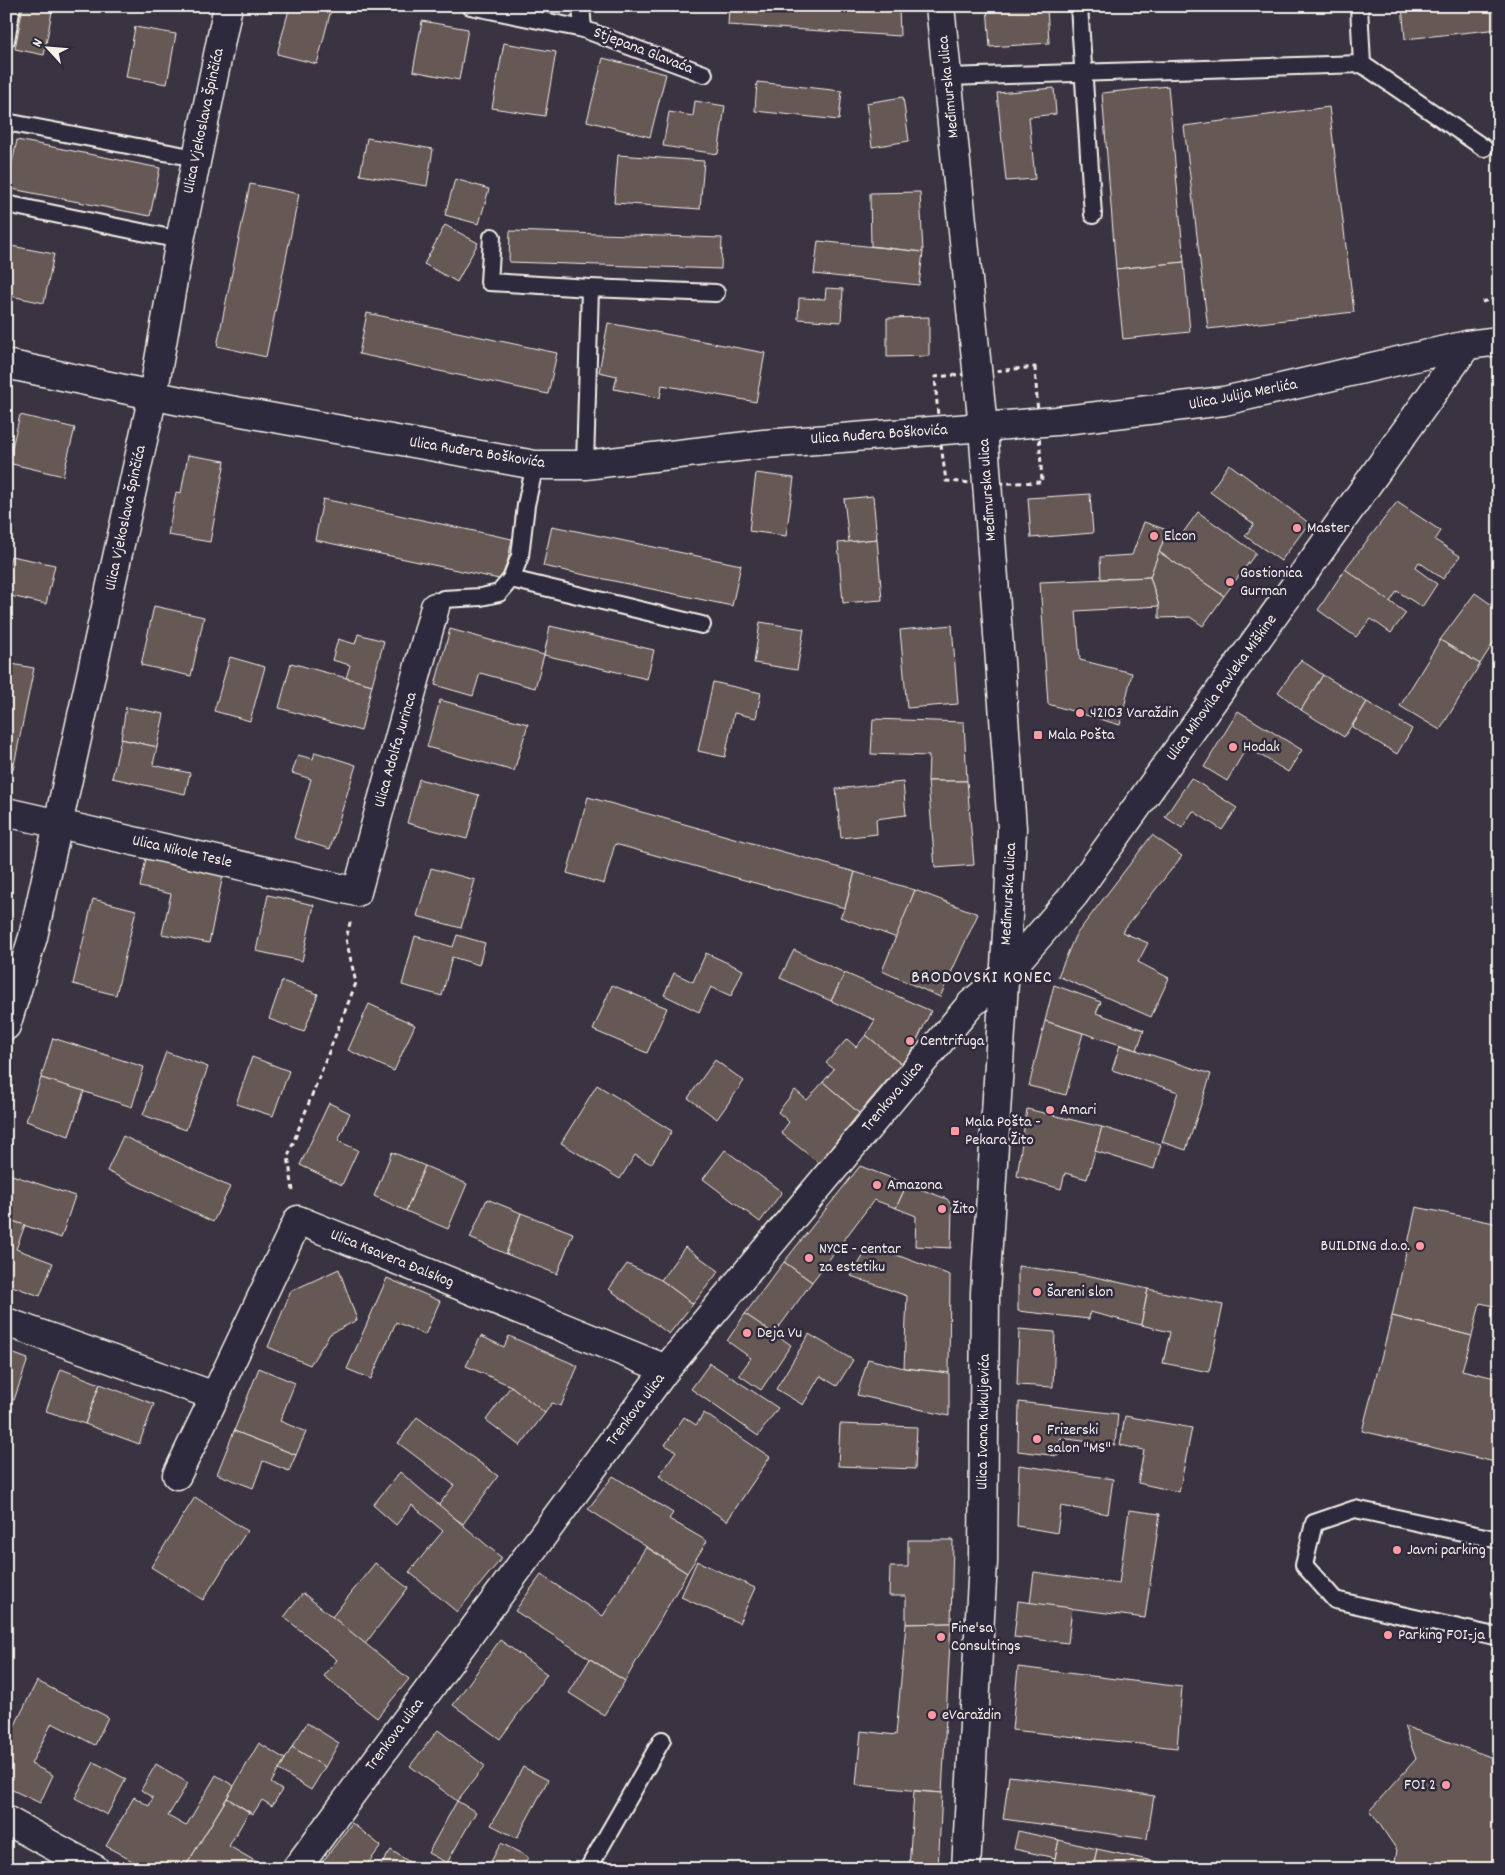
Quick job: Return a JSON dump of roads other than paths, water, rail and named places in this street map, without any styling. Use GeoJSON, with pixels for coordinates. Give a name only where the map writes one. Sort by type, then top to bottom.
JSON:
{"type":"FeatureCollection","features":[{"type":"Feature","properties":{"kind":"street","name":"Ulica Vjekoslava Špinčića"},"geometry":{"type":"LineString","coordinates":[[6,1026],[33,936],[153,395],[180,240],[228,6]]}},
{"type":"Feature","properties":{"kind":"street","name":"Međimurska ulica"},"geometry":{"type":"LineString","coordinates":[[940,6],[983,427],[1012,828],[1005,975]]}},
{"type":"Feature","properties":{"kind":"street","name":"Ulica Julija Merlića"},"geometry":{"type":"LineString","coordinates":[[983,427],[1056,421],[1224,402],[1467,345],[1499,340]]}},
{"type":"Feature","properties":{"kind":"street","name":"Ulica Mihovila Pavleka Miškine"},"geometry":{"type":"LineString","coordinates":[[1005,975],[1074,895],[1467,345]]}},
{"type":"Feature","properties":{"kind":"street","name":"Ulica Ruđera Boškovića"},"geometry":{"type":"LineString","coordinates":[[6,364],[153,395],[535,465],[585,465],[764,444],[983,427]]}},
{"type":"Feature","properties":{"kind":"street","name":"Ulica Adolfa Jurinca"},"geometry":{"type":"LineString","coordinates":[[357,892],[435,607]]}},
{"type":"Feature","properties":{"kind":"street","name":"Ulica Nikole Tesle"},"geometry":{"type":"LineString","coordinates":[[6,812],[357,892]]}},
{"type":"Feature","properties":{"kind":"street","name":"Trenkova ulica"},"geometry":{"type":"LineString","coordinates":[[296,1869],[666,1369],[971,1004],[1005,975]]}},
{"type":"Feature","properties":{"kind":"street","name":"Ulica Ivana Kukuljevića"},"geometry":{"type":"LineString","coordinates":[[966,1869],[982,1562],[985,1293],[1005,975]]}},
{"type":"Feature","properties":{"kind":"street","name":"Ulica Ksavera Đalskog"},"geometry":{"type":"LineString","coordinates":[[215,1396],[298,1220],[666,1369]]}},
{"type":"Feature","properties":{"kind":"street"},"geometry":{"type":"LineString","coordinates":[[6,1322],[215,1396],[177,1475]]}},
{"type":"Feature","properties":{"kind":"street"},"geometry":{"type":"LineString","coordinates":[[6,1820],[95,1869]]}},
{"type":"Feature","properties":{"kind":"lane"},"geometry":{"type":"LineString","coordinates":[[7,31],[12,6]]}},
{"type":"Feature","properties":{"kind":"lane","name":"Stjepana Glavaća"},"geometry":{"type":"LineString","coordinates":[[470,6],[583,29],[704,74]]}},
{"type":"Feature","properties":{"kind":"lane"},"geometry":{"type":"LineString","coordinates":[[581,6],[583,29]]}},
{"type":"Feature","properties":{"kind":"lane"},"geometry":{"type":"LineString","coordinates":[[1079,6],[1093,215]]}},
{"type":"Feature","properties":{"kind":"lane"},"geometry":{"type":"LineString","coordinates":[[1359,6],[1362,64]]}},
{"type":"Feature","properties":{"kind":"lane"},"geometry":{"type":"LineString","coordinates":[[948,77],[1362,64],[1484,148]]}},
{"type":"Feature","properties":{"kind":"lane"},"geometry":{"type":"LineString","coordinates":[[6,122],[196,158]]}},
{"type":"Feature","properties":{"kind":"lane"},"geometry":{"type":"LineString","coordinates":[[6,204],[180,240]]}},
{"type":"Feature","properties":{"kind":"lane"},"geometry":{"type":"LineString","coordinates":[[492,237],[489,282],[716,293]]}},
{"type":"Feature","properties":{"kind":"lane"},"geometry":{"type":"LineString","coordinates":[[585,465],[590,288]]}},
{"type":"Feature","properties":{"kind":"lane"},"geometry":{"type":"LineString","coordinates":[[435,607],[443,600],[481,597],[499,593],[511,580],[520,556],[526,505],[535,465]]}},
{"type":"Feature","properties":{"kind":"lane"},"geometry":{"type":"LineString","coordinates":[[511,580],[702,625]]}},
{"type":"Feature","properties":{"kind":"lane"},"geometry":{"type":"LineString","coordinates":[[1499,1540],[1355,1509],[1314,1523],[1304,1565],[1335,1600],[1499,1637]]}},
{"type":"Feature","properties":{"kind":"lane"},"geometry":{"type":"LineString","coordinates":[[588,1869],[662,1740]]}},
{"type":"Feature","properties":{"kind":"place","name":"Master"},"geometry":{"type":"Point","coordinates":[1297,528]}},
{"type":"Feature","properties":{"kind":"place","name":"Elcon"},"geometry":{"type":"Point","coordinates":[1154,536]}},
{"type":"Feature","properties":{"kind":"place","name":"Gostionica Gurman"},"geometry":{"type":"Point","coordinates":[1230,582]}},
{"type":"Feature","properties":{"kind":"place","name":"42103 Varaždin"},"geometry":{"type":"Point","coordinates":[1080,713]}},
{"type":"Feature","properties":{"kind":"place","name":"Mala Pošta"},"geometry":{"type":"Point","coordinates":[1038,735]}},
{"type":"Feature","properties":{"kind":"place","name":"Hodak"},"geometry":{"type":"Point","coordinates":[1233,747]}},
{"type":"Feature","properties":{"kind":"place","name":"Centrifuga"},"geometry":{"type":"Point","coordinates":[910,1041]}},
{"type":"Feature","properties":{"kind":"place","name":"Amari"},"geometry":{"type":"Point","coordinates":[1050,1110]}},
{"type":"Feature","properties":{"kind":"place","name":"Mala Pošta - Pekara Žito"},"geometry":{"type":"Point","coordinates":[955,1131]}},
{"type":"Feature","properties":{"kind":"place","name":"Amazona"},"geometry":{"type":"Point","coordinates":[877,1185]}},
{"type":"Feature","properties":{"kind":"place","name":"Žito"},"geometry":{"type":"Point","coordinates":[942,1209]}},
{"type":"Feature","properties":{"kind":"place","name":"BUILDING d.o.o."},"geometry":{"type":"Point","coordinates":[1420,1246]}},
{"type":"Feature","properties":{"kind":"place","name":"NYCE - centar za estetiku"},"geometry":{"type":"Point","coordinates":[809,1258]}},
{"type":"Feature","properties":{"kind":"place","name":"Šareni slon"},"geometry":{"type":"Point","coordinates":[1037,1292]}},
{"type":"Feature","properties":{"kind":"place","name":"Deja Vu"},"geometry":{"type":"Point","coordinates":[747,1333]}},
{"type":"Feature","properties":{"kind":"place","name":"Frizerski salon \"MS\""},"geometry":{"type":"Point","coordinates":[1037,1439]}},
{"type":"Feature","properties":{"kind":"place","name":"Javni parking"},"geometry":{"type":"Point","coordinates":[1397,1550]}},
{"type":"Feature","properties":{"kind":"place","name":"Parking FOI-ja"},"geometry":{"type":"Point","coordinates":[1388,1635]}},
{"type":"Feature","properties":{"kind":"place","name":"Fine'sa Consultings"},"geometry":{"type":"Point","coordinates":[941,1637]}},
{"type":"Feature","properties":{"kind":"place","name":"eVaraždin"},"geometry":{"type":"Point","coordinates":[932,1715]}},
{"type":"Feature","properties":{"kind":"place","name":"FOI 2"},"geometry":{"type":"Point","coordinates":[1446,1785]}},
{"type":"Feature","properties":{"kind":"district","name":"BRODOVSKI KONEC"},"geometry":{"type":"Point","coordinates":[982,978]}}]}
